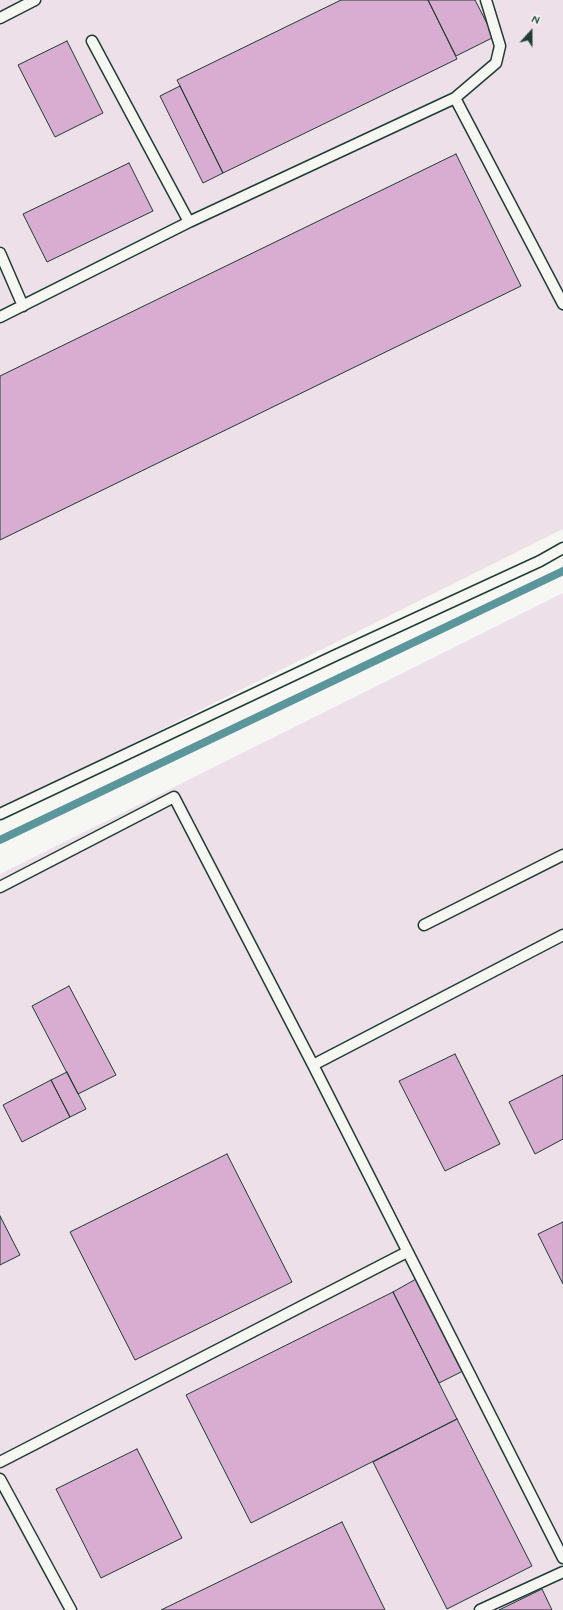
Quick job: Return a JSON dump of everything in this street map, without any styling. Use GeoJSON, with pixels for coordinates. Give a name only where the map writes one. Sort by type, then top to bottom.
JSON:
{"type":"FeatureCollection","features":[{"type":"Feature","properties":{"kind":"lane"},"geometry":{"type":"LineString","coordinates":[[0,18],[35,0]]}},
{"type":"Feature","properties":{"kind":"lane"},"geometry":{"type":"LineString","coordinates":[[0,317],[188,222],[455,98],[496,63],[500,46],[486,0]]}},
{"type":"Feature","properties":{"kind":"lane"},"geometry":{"type":"LineString","coordinates":[[92,41],[188,222]]}},
{"type":"Feature","properties":{"kind":"lane"},"geometry":{"type":"LineString","coordinates":[[455,98],[563,304]]}},
{"type":"Feature","properties":{"kind":"lane"},"geometry":{"type":"LineString","coordinates":[[0,253],[23,306]]}},
{"type":"Feature","properties":{"kind":"lane"},"geometry":{"type":"LineString","coordinates":[[0,814],[540,561],[563,548]]}},
{"type":"Feature","properties":{"kind":"lane"},"geometry":{"type":"LineString","coordinates":[[0,886],[174,797],[313,1065],[563,1558]]}},
{"type":"Feature","properties":{"kind":"lane"},"geometry":{"type":"LineString","coordinates":[[424,925],[563,855]]}},
{"type":"Feature","properties":{"kind":"lane"},"geometry":{"type":"LineString","coordinates":[[313,1065],[563,935]]}},
{"type":"Feature","properties":{"kind":"lane"},"geometry":{"type":"LineString","coordinates":[[0,1462],[407,1252]]}},
{"type":"Feature","properties":{"kind":"lane"},"geometry":{"type":"LineString","coordinates":[[0,1479],[71,1610]]}},
{"type":"Feature","properties":{"kind":"lane"},"geometry":{"type":"LineString","coordinates":[[480,1610],[563,1572]]}},
{"type":"Feature","properties":{"kind":"shaded area"},"geometry":{"type":"Polygon","coordinates":[[[0,0],[563,0],[563,529],[0,810],[0,0]]]}},
{"type":"Feature","properties":{"kind":"shaded area"},"geometry":{"type":"Polygon","coordinates":[[[563,593],[563,1610],[0,1610],[0,874],[563,593]]]}},
{"type":"Feature","properties":{"kind":"building"},"geometry":{"type":"Polygon","coordinates":[[[341,0],[428,0],[457,59],[223,173],[177,80],[341,0]]]}},
{"type":"Feature","properties":{"kind":"building"},"geometry":{"type":"Polygon","coordinates":[[[428,0],[475,0],[494,37],[456,56],[428,0]]]}},
{"type":"Feature","properties":{"kind":"building"},"geometry":{"type":"Polygon","coordinates":[[[67,41],[103,113],[55,137],[18,65],[67,41]]]}},
{"type":"Feature","properties":{"kind":"building"},"geometry":{"type":"Polygon","coordinates":[[[180,86],[223,173],[203,183],[160,96],[180,86]]]}},
{"type":"Feature","properties":{"kind":"building"},"geometry":{"type":"Polygon","coordinates":[[[456,154],[521,286],[0,540],[0,376],[456,154]]]}},
{"type":"Feature","properties":{"kind":"building"},"geometry":{"type":"Polygon","coordinates":[[[129,163],[153,211],[47,262],[23,214],[129,163]]]}},
{"type":"Feature","properties":{"kind":"building"},"geometry":{"type":"Polygon","coordinates":[[[69,986],[116,1075],[78,1094],[32,1006],[69,986]]]}},
{"type":"Feature","properties":{"kind":"building"},"geometry":{"type":"Polygon","coordinates":[[[455,1054],[500,1144],[445,1171],[399,1081],[455,1054]]]}},
{"type":"Feature","properties":{"kind":"building"},"geometry":{"type":"Polygon","coordinates":[[[67,1072],[86,1109],[70,1117],[51,1080],[67,1072]]]}},
{"type":"Feature","properties":{"kind":"building"},"geometry":{"type":"Polygon","coordinates":[[[563,1075],[563,1139],[535,1154],[509,1102],[563,1075]]]}},
{"type":"Feature","properties":{"kind":"building"},"geometry":{"type":"Polygon","coordinates":[[[51,1080],[70,1117],[22,1142],[3,1105],[51,1080]]]}},
{"type":"Feature","properties":{"kind":"building"},"geometry":{"type":"Polygon","coordinates":[[[227,1154],[292,1282],[135,1360],[70,1232],[227,1154]]]}},
{"type":"Feature","properties":{"kind":"building"},"geometry":{"type":"Polygon","coordinates":[[[0,1216],[20,1255],[0,1265],[0,1216]]]}},
{"type":"Feature","properties":{"kind":"building"},"geometry":{"type":"Polygon","coordinates":[[[563,1222],[563,1284],[538,1234],[563,1222]]]}},
{"type":"Feature","properties":{"kind":"building"},"geometry":{"type":"Polygon","coordinates":[[[416,1279],[463,1371],[439,1383],[393,1292],[416,1279]]]}},
{"type":"Feature","properties":{"kind":"building"},"geometry":{"type":"Polygon","coordinates":[[[393,1292],[457,1419],[251,1523],[186,1395],[393,1292]]]}},
{"type":"Feature","properties":{"kind":"building"},"geometry":{"type":"Polygon","coordinates":[[[457,1419],[532,1566],[447,1609],[373,1462],[457,1419]]]}},
{"type":"Feature","properties":{"kind":"building"},"geometry":{"type":"Polygon","coordinates":[[[137,1449],[182,1538],[101,1578],[56,1489],[137,1449]]]}},
{"type":"Feature","properties":{"kind":"building"},"geometry":{"type":"Polygon","coordinates":[[[342,1522],[385,1610],[161,1610],[342,1522]]]}},
{"type":"Feature","properties":{"kind":"building"},"geometry":{"type":"Polygon","coordinates":[[[542,1589],[552,1610],[499,1610],[542,1589]]]}},
{"type":"Feature","properties":{"kind":"waterway"},"geometry":{"type":"LineString","coordinates":[[0,840],[563,571]]}}]}
